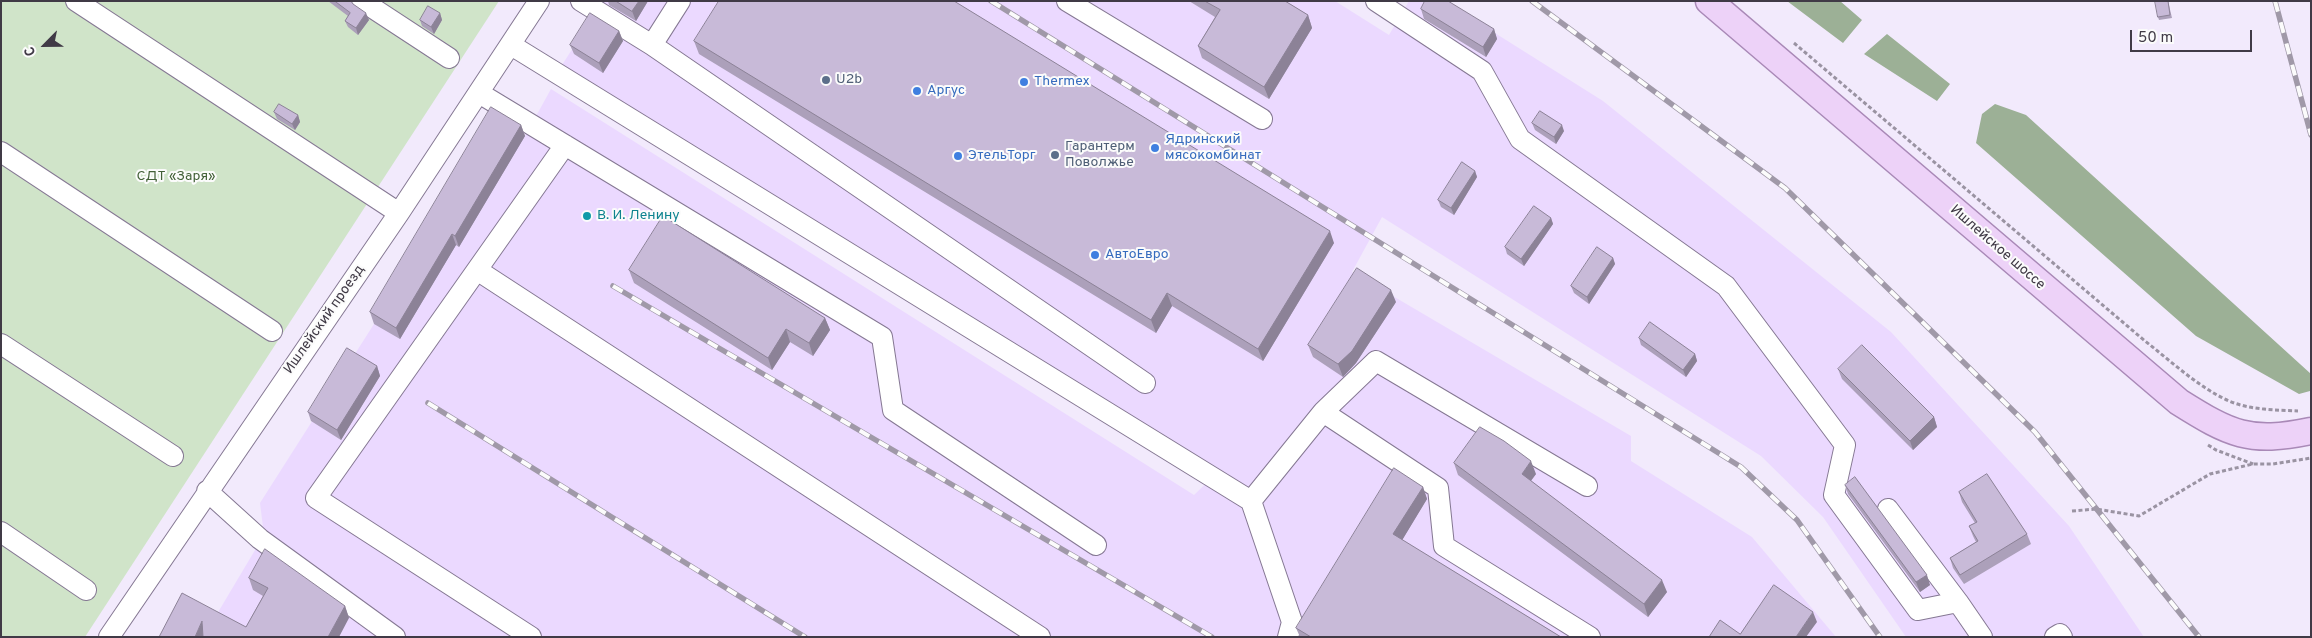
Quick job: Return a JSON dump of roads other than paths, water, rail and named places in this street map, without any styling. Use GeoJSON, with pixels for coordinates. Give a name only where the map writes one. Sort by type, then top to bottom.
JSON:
{"type":"FeatureCollection","features":[{"type":"Feature","properties":{"kind":"main road","name":"Ишлейское шоссе"},"geometry":{"type":"LineString","coordinates":[[1709,1],[2179,402],[2213,423],[2238,434],[2262,437],[2289,436],[2306,421]]}},
{"type":"Feature","properties":{"kind":"street"},"geometry":{"type":"LineString","coordinates":[[76,1],[398,213]]}},
{"type":"Feature","properties":{"kind":"street"},"geometry":{"type":"LineString","coordinates":[[362,1],[449,58]]}},
{"type":"Feature","properties":{"kind":"street","name":"Ишлейский проезд"},"geometry":{"type":"LineString","coordinates":[[110,637],[207,491],[479,94],[539,1]]}},
{"type":"Feature","properties":{"kind":"street"},"geometry":{"type":"LineString","coordinates":[[581,1],[652,46],[1145,383]]}},
{"type":"Feature","properties":{"kind":"street"},"geometry":{"type":"LineString","coordinates":[[652,46],[680,1]]}},
{"type":"Feature","properties":{"kind":"street"},"geometry":{"type":"LineString","coordinates":[[1067,1],[1262,119]]}},
{"type":"Feature","properties":{"kind":"street"},"geometry":{"type":"LineString","coordinates":[[1376,1],[1482,71],[1520,139],[1726,286],[1846,445],[1834,495],[1904,591],[1918,610],[1958,602]]}},
{"type":"Feature","properties":{"kind":"street"},"geometry":{"type":"LineString","coordinates":[[511,45],[1252,501],[1292,622],[1288,637]]}},
{"type":"Feature","properties":{"kind":"street"},"geometry":{"type":"LineString","coordinates":[[479,94],[882,337],[893,410],[1096,545]]}},
{"type":"Feature","properties":{"kind":"street"},"geometry":{"type":"LineString","coordinates":[[531,637],[316,498],[565,145]]}},
{"type":"Feature","properties":{"kind":"street"},"geometry":{"type":"LineString","coordinates":[[1,152],[272,331]]}},
{"type":"Feature","properties":{"kind":"street"},"geometry":{"type":"LineString","coordinates":[[477,270],[1040,637]]}},
{"type":"Feature","properties":{"kind":"street"},"geometry":{"type":"LineString","coordinates":[[1,344],[172,456]]}},
{"type":"Feature","properties":{"kind":"street"},"geometry":{"type":"LineString","coordinates":[[1252,501],[1323,412],[1376,361],[1587,486]]}},
{"type":"Feature","properties":{"kind":"street"},"geometry":{"type":"LineString","coordinates":[[1323,412],[1438,488],[1444,546],[1590,637]]}},
{"type":"Feature","properties":{"kind":"street"},"geometry":{"type":"LineString","coordinates":[[207,491],[260,539],[395,637]]}},
{"type":"Feature","properties":{"kind":"street"},"geometry":{"type":"LineString","coordinates":[[1888,509],[1982,637]]}},
{"type":"Feature","properties":{"kind":"street"},"geometry":{"type":"LineString","coordinates":[[1,532],[86,590]]}},
{"type":"Feature","properties":{"kind":"street"},"geometry":{"type":"LineString","coordinates":[[2055,637],[2060,634],[2062,637]]}},
{"type":"Feature","properties":{"kind":"railway"},"geometry":{"type":"LineString","coordinates":[[991,1],[1741,467],[1797,520],[1880,637]]}},
{"type":"Feature","properties":{"kind":"railway"},"geometry":{"type":"LineString","coordinates":[[1532,1],[1785,188],[2035,432],[2199,637]]}},
{"type":"Feature","properties":{"kind":"railway"},"geometry":{"type":"LineString","coordinates":[[2275,1],[2311,135]]}},
{"type":"Feature","properties":{"kind":"railway"},"geometry":{"type":"LineString","coordinates":[[613,286],[1212,637]]}},
{"type":"Feature","properties":{"kind":"railway"},"geometry":{"type":"LineString","coordinates":[[428,403],[805,637]]}},
{"type":"Feature","properties":{"kind":"place","name":"U2b"},"geometry":{"type":"Point","coordinates":[826,80]}},
{"type":"Feature","properties":{"kind":"place","name":"Thermex"},"geometry":{"type":"Point","coordinates":[1024,82]}},
{"type":"Feature","properties":{"kind":"place","name":"Аргус"},"geometry":{"type":"Point","coordinates":[917,91]}},
{"type":"Feature","properties":{"kind":"place","name":"Ядринский мясокомбинат"},"geometry":{"type":"Point","coordinates":[1155,148]}},
{"type":"Feature","properties":{"kind":"place","name":"Гарантерм Поволжье"},"geometry":{"type":"Point","coordinates":[1055,155]}},
{"type":"Feature","properties":{"kind":"place","name":"ЭтельТорг"},"geometry":{"type":"Point","coordinates":[958,156]}},
{"type":"Feature","properties":{"kind":"place","name":"В. И. Ленину"},"geometry":{"type":"Point","coordinates":[587,216]}},
{"type":"Feature","properties":{"kind":"place","name":"АвтоЕвро"},"geometry":{"type":"Point","coordinates":[1095,255]}},
{"type":"Feature","properties":{"kind":"park label","name":"СДТ «Заря»"},"geometry":{"type":"Point","coordinates":[176,177]}}]}
